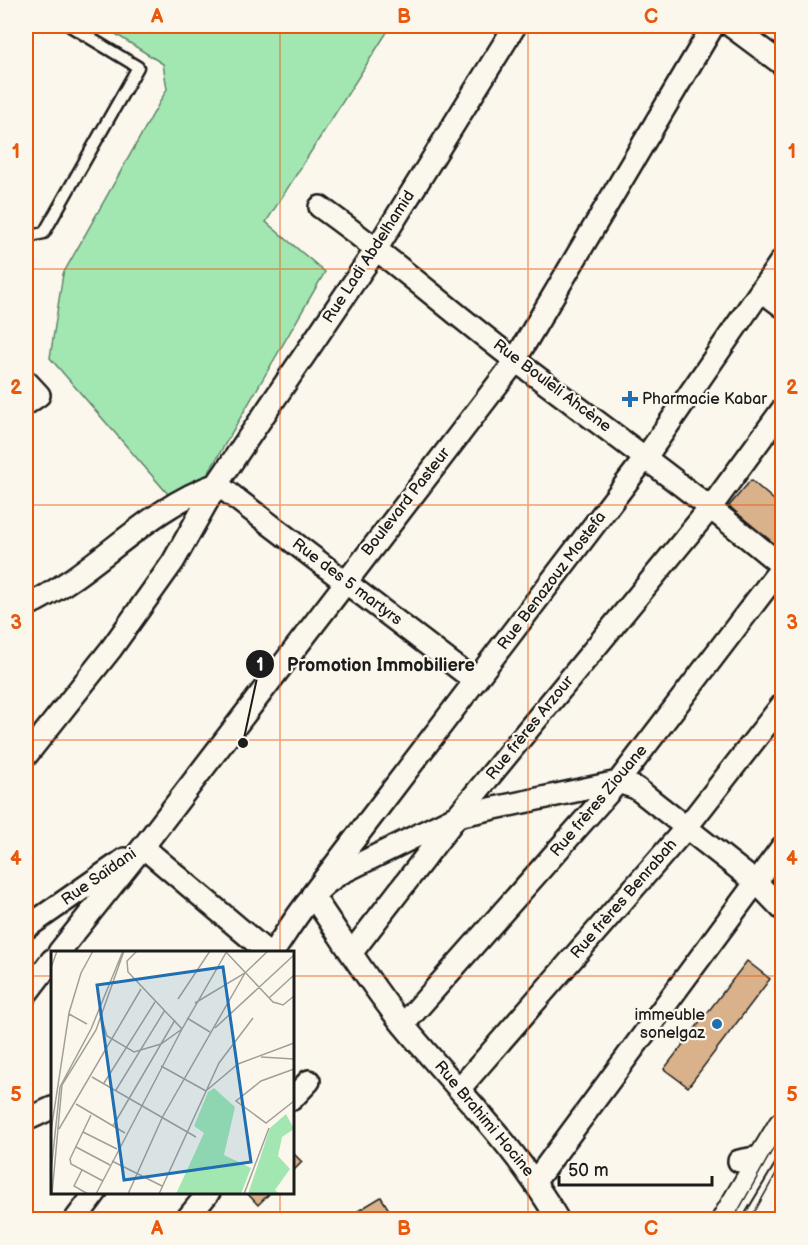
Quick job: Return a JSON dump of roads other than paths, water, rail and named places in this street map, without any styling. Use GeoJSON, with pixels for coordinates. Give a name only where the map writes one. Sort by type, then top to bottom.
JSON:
{"type":"FeatureCollection","features":[{"type":"Feature","properties":{"kind":"street","name":"Rue Ladi Abdelhamid"},"geometry":{"type":"LineString","coordinates":[[26,756],[111,649],[173,562],[217,484],[377,248],[515,26]]}},
{"type":"Feature","properties":{"kind":"street","name":"Boulevard Pasteur"},"geometry":{"type":"LineString","coordinates":[[60,951],[143,847],[515,360],[713,26]]}},
{"type":"Feature","properties":{"kind":"street"},"geometry":{"type":"LineString","coordinates":[[731,26],[783,64]]}},
{"type":"Feature","properties":{"kind":"street","name":"Rue Bouleli Ahcène"},"geometry":{"type":"LineString","coordinates":[[320,207],[377,248],[515,360],[646,457],[783,566]]}},
{"type":"Feature","properties":{"kind":"street","name":"Rue Benazouz Mostefa"},"geometry":{"type":"LineString","coordinates":[[312,895],[646,457],[783,260]]}},
{"type":"Feature","properties":{"kind":"street"},"geometry":{"type":"LineString","coordinates":[[762,291],[783,306]]}},
{"type":"Feature","properties":{"kind":"street"},"geometry":{"type":"LineString","coordinates":[[26,381],[39,395],[26,404]]}},
{"type":"Feature","properties":{"kind":"street","name":"Rue frères Arzour"},"geometry":{"type":"LineString","coordinates":[[352,952],[457,816],[711,507],[783,410]]}},
{"type":"Feature","properties":{"kind":"street"},"geometry":{"type":"LineString","coordinates":[[26,606],[75,577],[177,502],[217,484]]}},
{"type":"Feature","properties":{"kind":"street","name":"Rue des 5 martyrs"},"geometry":{"type":"LineString","coordinates":[[217,484],[475,681]]}},
{"type":"Feature","properties":{"kind":"street","name":"Rue frères Ziouane"},"geometry":{"type":"LineString","coordinates":[[403,1025],[618,782],[783,566]]}},
{"type":"Feature","properties":{"kind":"street","name":"Rue frères Benrabah"},"geometry":{"type":"LineString","coordinates":[[460,1088],[686,828],[783,705]]}},
{"type":"Feature","properties":{"kind":"street"},"geometry":{"type":"LineString","coordinates":[[274,951],[312,895],[327,881],[457,816],[618,782],[636,788],[755,882],[783,909]]}},
{"type":"Feature","properties":{"kind":"street"},"geometry":{"type":"LineString","coordinates":[[143,847],[266,951]]}},
{"type":"Feature","properties":{"kind":"street","name":"Rue Saïdani"},"geometry":{"type":"LineString","coordinates":[[26,928],[143,847]]}},
{"type":"Feature","properties":{"kind":"street"},"geometry":{"type":"LineString","coordinates":[[536,1180],[783,847]]}},
{"type":"Feature","properties":{"kind":"street","name":"Rue Brahimi Hocine"},"geometry":{"type":"LineString","coordinates":[[312,895],[403,1025],[460,1088],[536,1180],[558,1220]]}},
{"type":"Feature","properties":{"kind":"street"},"geometry":{"type":"LineString","coordinates":[[26,994],[51,961]]}},
{"type":"Feature","properties":{"kind":"street"},"geometry":{"type":"LineString","coordinates":[[294,1097],[309,1081]]}},
{"type":"Feature","properties":{"kind":"street"},"geometry":{"type":"LineString","coordinates":[[26,1120],[51,1108]]}},
{"type":"Feature","properties":{"kind":"street"},"geometry":{"type":"LineString","coordinates":[[725,1220],[783,1125]]}},
{"type":"Feature","properties":{"kind":"street"},"geometry":{"type":"LineString","coordinates":[[739,1161],[765,1156]]}},
{"type":"Feature","properties":{"kind":"street"},"geometry":{"type":"LineString","coordinates":[[75,1220],[94,1194]]}},
{"type":"Feature","properties":{"kind":"street"},"geometry":{"type":"LineString","coordinates":[[186,1220],[207,1194]]}},
{"type":"Feature","properties":{"kind":"lane"},"geometry":{"type":"LineString","coordinates":[[26,237],[44,232],[138,67],[69,26]]}},
{"type":"Feature","properties":{"kind":"tram line"},"geometry":{"type":"LineString","coordinates":[[733,1220],[782,1133]]}},
{"type":"Feature","properties":{"kind":"tram line"},"geometry":{"type":"LineString","coordinates":[[750,1220],[782,1163]]}},
{"type":"Feature","properties":{"kind":"place","name":"Pharmacie Kabar"},"geometry":{"type":"Point","coordinates":[630,399]}},
{"type":"Feature","properties":{"kind":"place","name":"Promotion Immobiliere"},"geometry":{"type":"Point","coordinates":[243,743]}},
{"type":"Feature","properties":{"kind":"place","name":"immeuble sonelgaz"},"geometry":{"type":"Point","coordinates":[717,1024]}}]}
